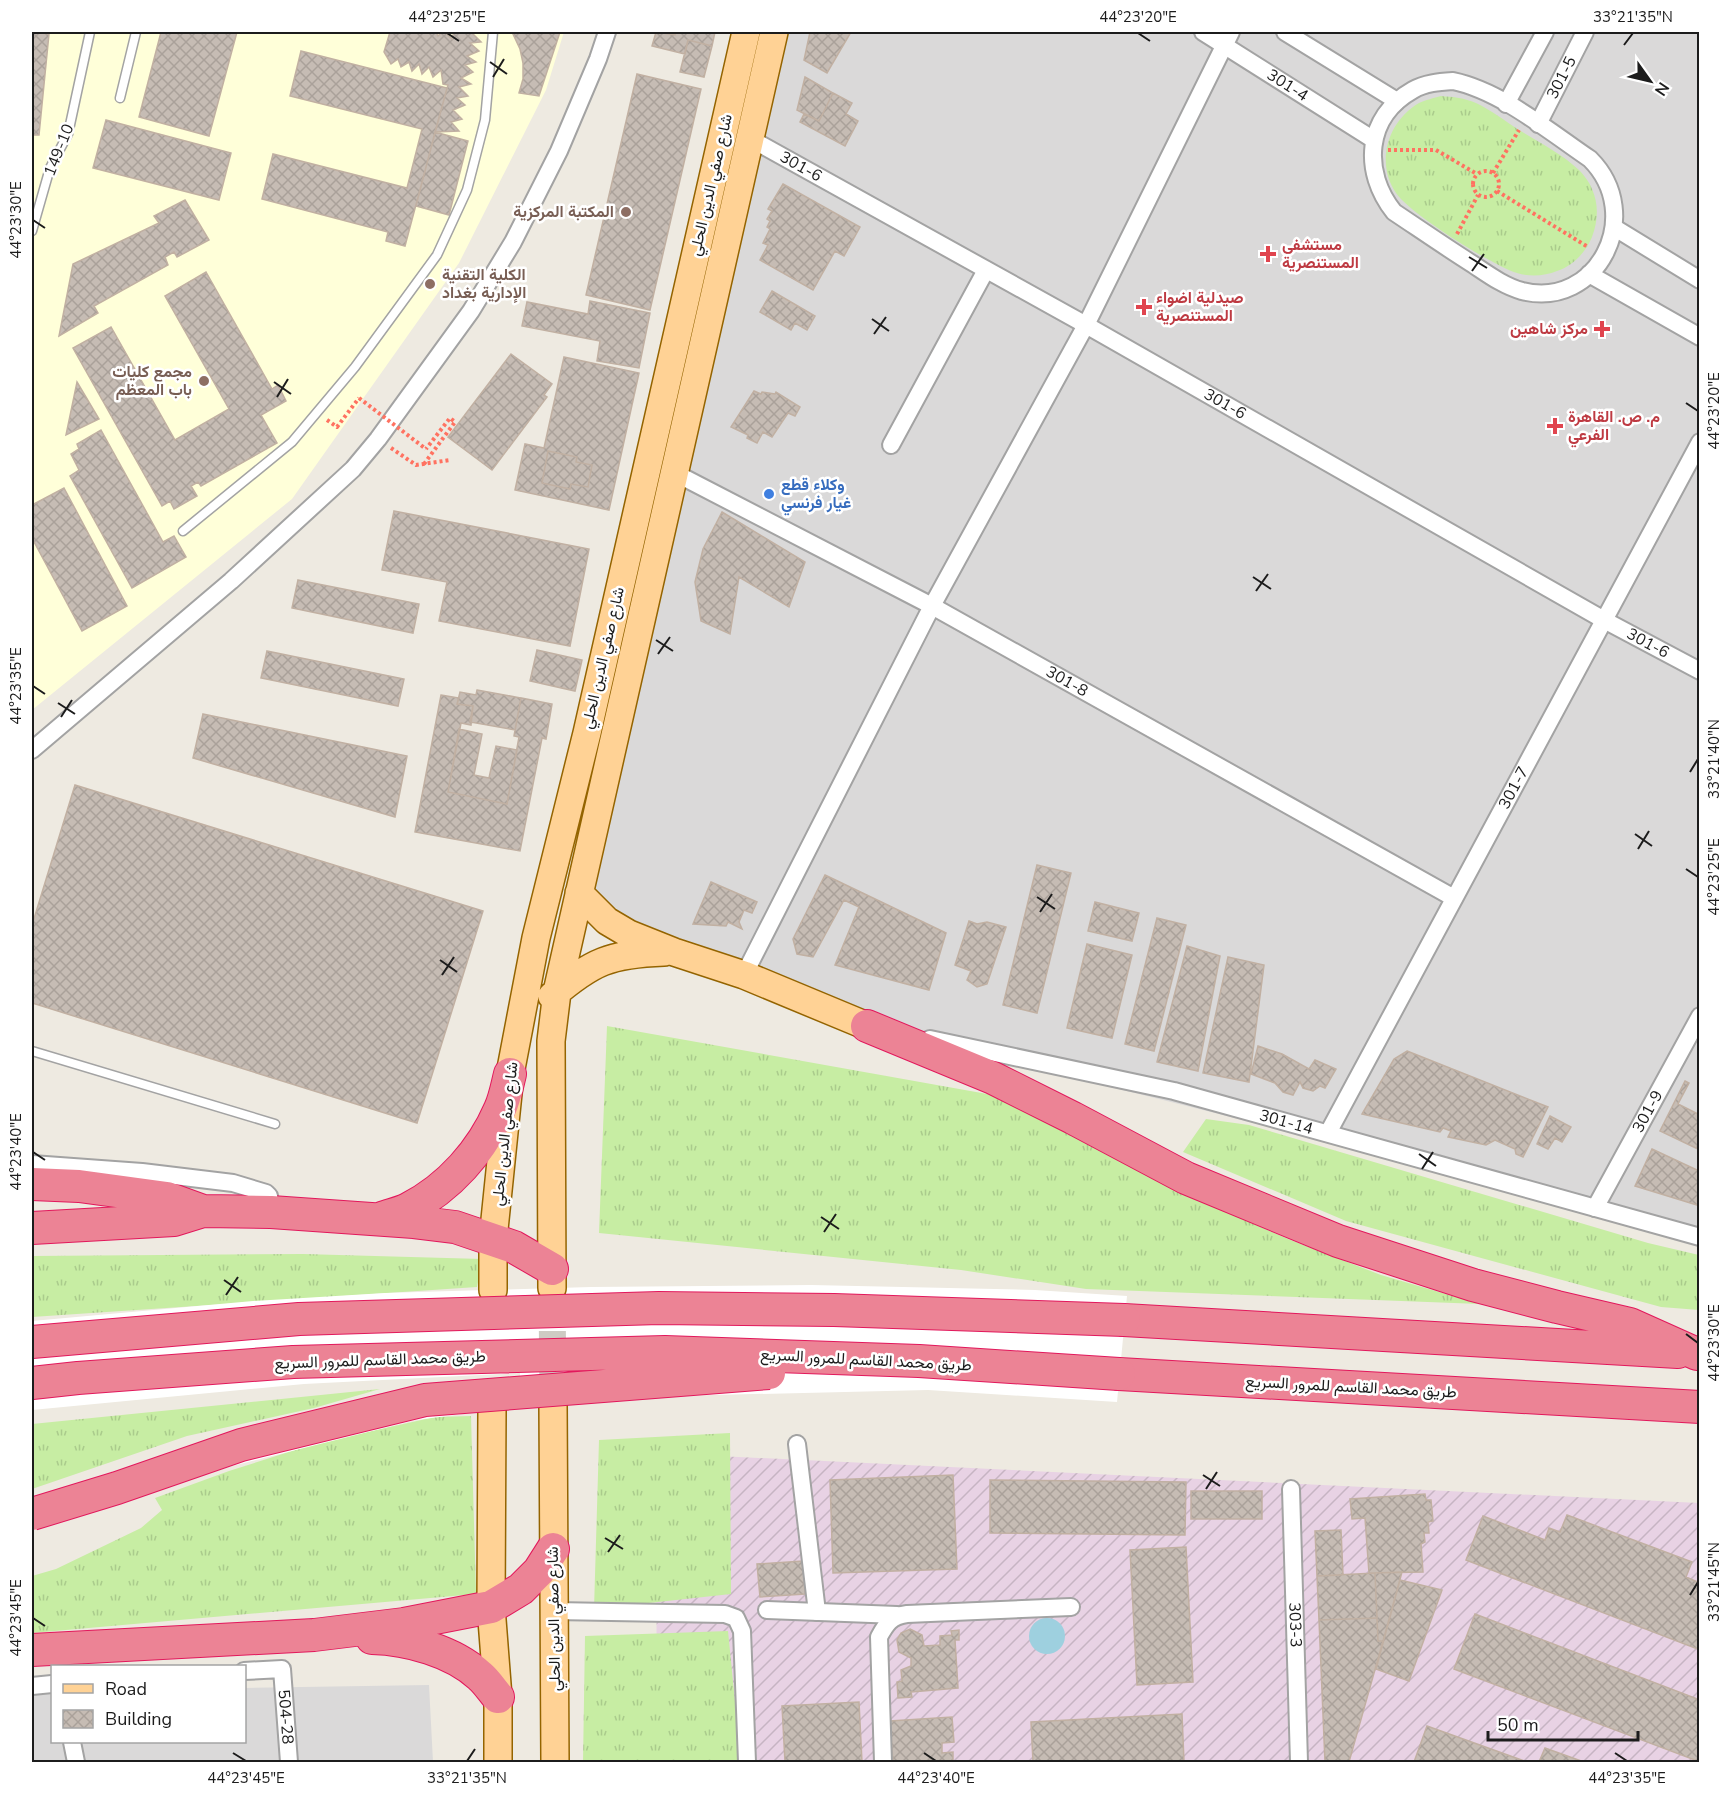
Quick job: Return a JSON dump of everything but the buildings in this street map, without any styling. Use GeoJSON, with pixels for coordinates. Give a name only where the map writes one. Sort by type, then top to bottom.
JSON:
{"type":"FeatureCollection","features":[{"type":"Feature","properties":{"kind":"highway"},"geometry":{"type":"LineString","coordinates":[[867,1026],[993,1078],[1186,1178],[1338,1241],[1473,1285],[1630,1323],[1698,1354]]}},
{"type":"Feature","properties":{"kind":"highway"},"geometry":{"type":"LineString","coordinates":[[374,1220],[407,1210],[437,1191],[463,1168],[484,1139],[501,1108],[510,1074]]}},
{"type":"Feature","properties":{"kind":"highway"},"geometry":{"type":"LineString","coordinates":[[32,1184],[79,1186],[167,1198],[203,1210],[270,1212],[455,1227],[494,1239],[524,1252],[552,1278]]}},
{"type":"Feature","properties":{"kind":"highway"},"geometry":{"type":"LineString","coordinates":[[32,1228],[174,1220],[203,1210]]}},
{"type":"Feature","properties":{"kind":"highway"},"geometry":{"type":"LineString","coordinates":[[32,1342],[299,1319],[659,1308],[845,1310],[1124,1320],[1698,1354]]}},
{"type":"Feature","properties":{"kind":"highway","name":"طريق محمد القاسم للمرور السريع"},"geometry":{"type":"LineString","coordinates":[[32,1383],[293,1362],[666,1352],[919,1361],[1700,1407]]}},
{"type":"Feature","properties":{"kind":"highway"},"geometry":{"type":"LineString","coordinates":[[32,1514],[117,1488],[241,1445],[425,1400],[919,1361]]}},
{"type":"Feature","properties":{"kind":"highway"},"geometry":{"type":"LineString","coordinates":[[32,1650],[314,1635],[404,1624],[491,1607],[521,1590],[539,1571],[553,1550]]}},
{"type":"Feature","properties":{"kind":"highway"},"geometry":{"type":"LineString","coordinates":[[314,1635],[388,1638],[429,1649],[459,1660],[480,1676],[498,1697]]}},
{"type":"Feature","properties":{"kind":"main road","name":"شارع صفي الدين الحلي"},"geometry":{"type":"LineString","coordinates":[[493,1290],[494,1239],[510,1074],[536,938],[587,733],[746,32]]}},
{"type":"Feature","properties":{"kind":"main road","name":"شارع صفي الدين الحلي"},"geometry":{"type":"LineString","coordinates":[[552,1278],[551,1041],[557,992],[774,32]]}},
{"type":"Feature","properties":{"kind":"main road"},"geometry":{"type":"LineString","coordinates":[[579,893],[607,921],[629,934],[674,952],[744,975],[867,1026]]}},
{"type":"Feature","properties":{"kind":"main road"},"geometry":{"type":"LineString","coordinates":[[510,1074],[534,1021],[557,992],[572,978],[601,962],[628,954],[674,952]]}},
{"type":"Feature","properties":{"kind":"main road","name":"شارع صفي الدين الحلي"},"geometry":{"type":"LineString","coordinates":[[553,1403],[555,1762]]}},
{"type":"Feature","properties":{"kind":"main road"},"geometry":{"type":"LineString","coordinates":[[492,1410],[491,1607],[498,1697],[498,1762]]}},
{"type":"Feature","properties":{"kind":"street"},"geometry":{"type":"LineString","coordinates":[[32,750],[231,581],[353,469],[378,439],[471,311],[513,242],[559,151],[598,59],[606,32]]}},
{"type":"Feature","properties":{"kind":"street","name":"301-4"},"geometry":{"type":"LineString","coordinates":[[1203,32],[1227,38],[1373,145]]}},
{"type":"Feature","properties":{"kind":"street"},"geometry":{"type":"LineString","coordinates":[[1285,32],[1397,101]]}},
{"type":"Feature","properties":{"kind":"street"},"geometry":{"type":"LineString","coordinates":[[1506,104],[1545,32]]}},
{"type":"Feature","properties":{"kind":"street","name":"301-5"},"geometry":{"type":"LineString","coordinates":[[1532,121],[1585,32]]}},
{"type":"Feature","properties":{"kind":"street"},"geometry":{"type":"LineString","coordinates":[[744,975],[932,606],[1086,325],[1227,38]]}},
{"type":"Feature","properties":{"kind":"street"},"geometry":{"type":"LineString","coordinates":[[1453,81],[1473,85],[1506,104],[1590,159],[1603,174],[1615,204],[1615,228],[1604,257],[1589,274],[1571,286],[1559,290],[1524,291],[1502,283],[1394,212],[1384,200],[1377,186],[1373,171],[1373,145],[1379,126],[1397,101],[1414,89],[1434,83],[1453,81]]}},
{"type":"Feature","properties":{"kind":"street","name":"301-6"},"geometry":{"type":"LineString","coordinates":[[751,139],[1086,325],[1604,620],[1700,671]]}},
{"type":"Feature","properties":{"kind":"street"},"geometry":{"type":"LineString","coordinates":[[1615,228],[1700,280]]}},
{"type":"Feature","properties":{"kind":"street"},"geometry":{"type":"LineString","coordinates":[[891,445],[986,270]]}},
{"type":"Feature","properties":{"kind":"street"},"geometry":{"type":"LineString","coordinates":[[1589,274],[1700,337]]}},
{"type":"Feature","properties":{"kind":"street","name":"301-7"},"geometry":{"type":"LineString","coordinates":[[1328,1133],[1700,442]]}},
{"type":"Feature","properties":{"kind":"street","name":"301-8"},"geometry":{"type":"LineString","coordinates":[[675,473],[932,606],[1454,898]]}},
{"type":"Feature","properties":{"kind":"street","name":"301-9"},"geometry":{"type":"LineString","coordinates":[[1595,1208],[1700,1016]]}},
{"type":"Feature","properties":{"kind":"street","name":"301-14"},"geometry":{"type":"LineString","coordinates":[[867,1026],[1174,1091],[1700,1237]]}},
{"type":"Feature","properties":{"kind":"street"},"geometry":{"type":"LineString","coordinates":[[32,1164],[142,1172],[233,1183],[266,1193],[269,1196],[270,1212]]}},
{"type":"Feature","properties":{"kind":"street"},"geometry":{"type":"LineString","coordinates":[[797,1444],[817,1612]]}},
{"type":"Feature","properties":{"kind":"street","name":"303-3"},"geometry":{"type":"LineString","coordinates":[[1291,1489],[1299,1762]]}},
{"type":"Feature","properties":{"kind":"street"},"geometry":{"type":"LineString","coordinates":[[767,1611],[897,1616],[1071,1607]]}},
{"type":"Feature","properties":{"kind":"street"},"geometry":{"type":"LineString","coordinates":[[554,1611],[725,1614],[736,1618],[742,1631],[747,1762]]}},
{"type":"Feature","properties":{"kind":"street"},"geometry":{"type":"LineString","coordinates":[[883,1762],[879,1637],[885,1624],[897,1616]]}},
{"type":"Feature","properties":{"kind":"street","name":"504-28"},"geometry":{"type":"LineString","coordinates":[[246,1671],[282,1669],[289,1762]]}},
{"type":"Feature","properties":{"kind":"street"},"geometry":{"type":"LineString","coordinates":[[32,1686],[51,1684]]}},
{"type":"Feature","properties":{"kind":"street"},"geometry":{"type":"LineString","coordinates":[[72,1743],[76,1762]]}},
{"type":"Feature","properties":{"kind":"lane","name":"149-10"},"geometry":{"type":"LineString","coordinates":[[32,231],[50,168],[68,134],[90,32]]}},
{"type":"Feature","properties":{"kind":"lane"},"geometry":{"type":"LineString","coordinates":[[120,98],[136,32]]}},
{"type":"Feature","properties":{"kind":"lane"},"geometry":{"type":"LineString","coordinates":[[183,531],[292,442],[355,367],[437,255],[467,190],[485,120],[493,32]]}},
{"type":"Feature","properties":{"kind":"lane"},"geometry":{"type":"LineString","coordinates":[[32,1052],[275,1124]]}},
{"type":"Feature","properties":{"kind":"path"},"geometry":{"type":"LineString","coordinates":[[1493,173],[1532,121]]}},
{"type":"Feature","properties":{"kind":"path"},"geometry":{"type":"LineString","coordinates":[[1373,145],[1436,150],[1477,174],[1486,171],[1493,173],[1499,184],[1497,191],[1488,197],[1478,195],[1473,186],[1477,174]]}},
{"type":"Feature","properties":{"kind":"path"},"geometry":{"type":"LineString","coordinates":[[1497,191],[1604,257]]}},
{"type":"Feature","properties":{"kind":"path"},"geometry":{"type":"LineString","coordinates":[[1449,249],[1478,195]]}},
{"type":"Feature","properties":{"kind":"path"},"geometry":{"type":"LineString","coordinates":[[337,427],[359,398],[426,449],[450,418],[455,423],[424,464]]}},
{"type":"Feature","properties":{"kind":"path"},"geometry":{"type":"LineString","coordinates":[[378,439],[416,465],[450,460]]}},
{"type":"Feature","properties":{"kind":"shaded area","name":"مجمع كليات باب المعظم"},"geometry":{"type":"Polygon","coordinates":[[[32,32],[564,32],[546,90],[459,263],[292,499],[32,710],[32,32]]]}},
{"type":"Feature","properties":{"kind":"shaded area"},"geometry":{"type":"Polygon","coordinates":[[[787,32],[1699,32],[1699,1237],[1595,1208],[867,1026],[744,975],[579,893],[787,32]]]}},
{"type":"Feature","properties":{"kind":"shaded area"},"geometry":{"type":"Polygon","coordinates":[[[656,1453],[1699,1503],[1699,1762],[657,1762],[656,1453]]]}},
{"type":"Feature","properties":{"kind":"shaded area"},"geometry":{"type":"Polygon","coordinates":[[[429,1685],[433,1762],[32,1762],[32,1693],[51,1692],[51,1743],[246,1743],[246,1688],[429,1685]]]}},
{"type":"Feature","properties":{"kind":"green space"},"geometry":{"type":"Polygon","coordinates":[[[1441,96],[1472,101],[1493,112],[1558,153],[1585,177],[1594,195],[1597,207],[1596,219],[1589,243],[1574,262],[1548,274],[1517,273],[1452,238],[1417,213],[1396,193],[1386,168],[1388,143],[1393,131],[1408,111],[1421,102],[1441,96]]]}},
{"type":"Feature","properties":{"kind":"green space"},"geometry":{"type":"Polygon","coordinates":[[[607,1026],[1004,1097],[1066,1132],[1195,1198],[1288,1239],[1381,1275],[1480,1304],[1086,1289],[961,1270],[599,1233],[607,1026]]]}},
{"type":"Feature","properties":{"kind":"green space"},"geometry":{"type":"Polygon","coordinates":[[[1206,1119],[1249,1125],[1648,1243],[1699,1255],[1699,1310],[1661,1307],[1346,1221],[1183,1152],[1206,1119]]]}},
{"type":"Feature","properties":{"kind":"green space"},"geometry":{"type":"Polygon","coordinates":[[[303,1254],[483,1259],[477,1287],[32,1317],[32,1256],[303,1254]]]}},
{"type":"Feature","properties":{"kind":"green space"},"geometry":{"type":"Polygon","coordinates":[[[380,1389],[314,1408],[187,1436],[32,1489],[32,1424],[380,1389]]]}},
{"type":"Feature","properties":{"kind":"green space"},"geometry":{"type":"Polygon","coordinates":[[[471,1416],[476,1594],[32,1633],[32,1576],[56,1569],[141,1528],[162,1510],[155,1498],[317,1443],[435,1417],[471,1416]]]}},
{"type":"Feature","properties":{"kind":"green space"},"geometry":{"type":"Polygon","coordinates":[[[730,1433],[731,1594],[594,1609],[599,1440],[730,1433]]]}},
{"type":"Feature","properties":{"kind":"green space"},"geometry":{"type":"Polygon","coordinates":[[[728,1631],[741,1762],[583,1762],[585,1636],[728,1631]]]}},
{"type":"Feature","properties":{"kind":"water"},"geometry":{"type":"Polygon","coordinates":[[[1047,1618],[1060,1623],[1065,1636],[1060,1649],[1047,1654],[1034,1649],[1029,1636],[1034,1623],[1047,1618]]]}},
{"type":"Feature","properties":{"kind":"pier"},"geometry":{"type":"Polygon","coordinates":[[[811,1285],[1035,1290],[1127,1296],[1117,1402],[928,1390],[588,1398],[416,1420],[232,1466],[35,1528],[417,1393],[520,1376],[520,1373],[304,1384],[32,1410],[32,1321],[253,1301],[385,1293],[591,1287],[811,1285]]]}},
{"type":"Feature","properties":{"kind":"tunnel"},"geometry":{"type":"LineString","coordinates":[[552,1290],[553,1403]]}},
{"type":"Feature","properties":{"kind":"tunnel"},"geometry":{"type":"LineString","coordinates":[[492,1410],[493,1291]]}},
{"type":"Feature","properties":{"kind":"place","name":"المكتبة المركزية"},"geometry":{"type":"Point","coordinates":[626,212]}},
{"type":"Feature","properties":{"kind":"place","name":"مستشفى المستنصرية"},"geometry":{"type":"Point","coordinates":[1268,254]}},
{"type":"Feature","properties":{"kind":"place","name":"الكلية التقنية الإدارية بغداد"},"geometry":{"type":"Point","coordinates":[430,284]}},
{"type":"Feature","properties":{"kind":"place","name":"صيدلية اضواء المستنصرية"},"geometry":{"type":"Point","coordinates":[1144,307]}},
{"type":"Feature","properties":{"kind":"place","name":"مركز شاهين"},"geometry":{"type":"Point","coordinates":[1602,329]}},
{"type":"Feature","properties":{"kind":"place","name":"مجمع كليات باب المعظم"},"geometry":{"type":"Point","coordinates":[204,381]}},
{"type":"Feature","properties":{"kind":"place","name":"م. ص. القاهرة الفرعي"},"geometry":{"type":"Point","coordinates":[1555,426]}},
{"type":"Feature","properties":{"kind":"place","name":"وكلاء قطع غيار فرنسي"},"geometry":{"type":"Point","coordinates":[769,494]}}]}
